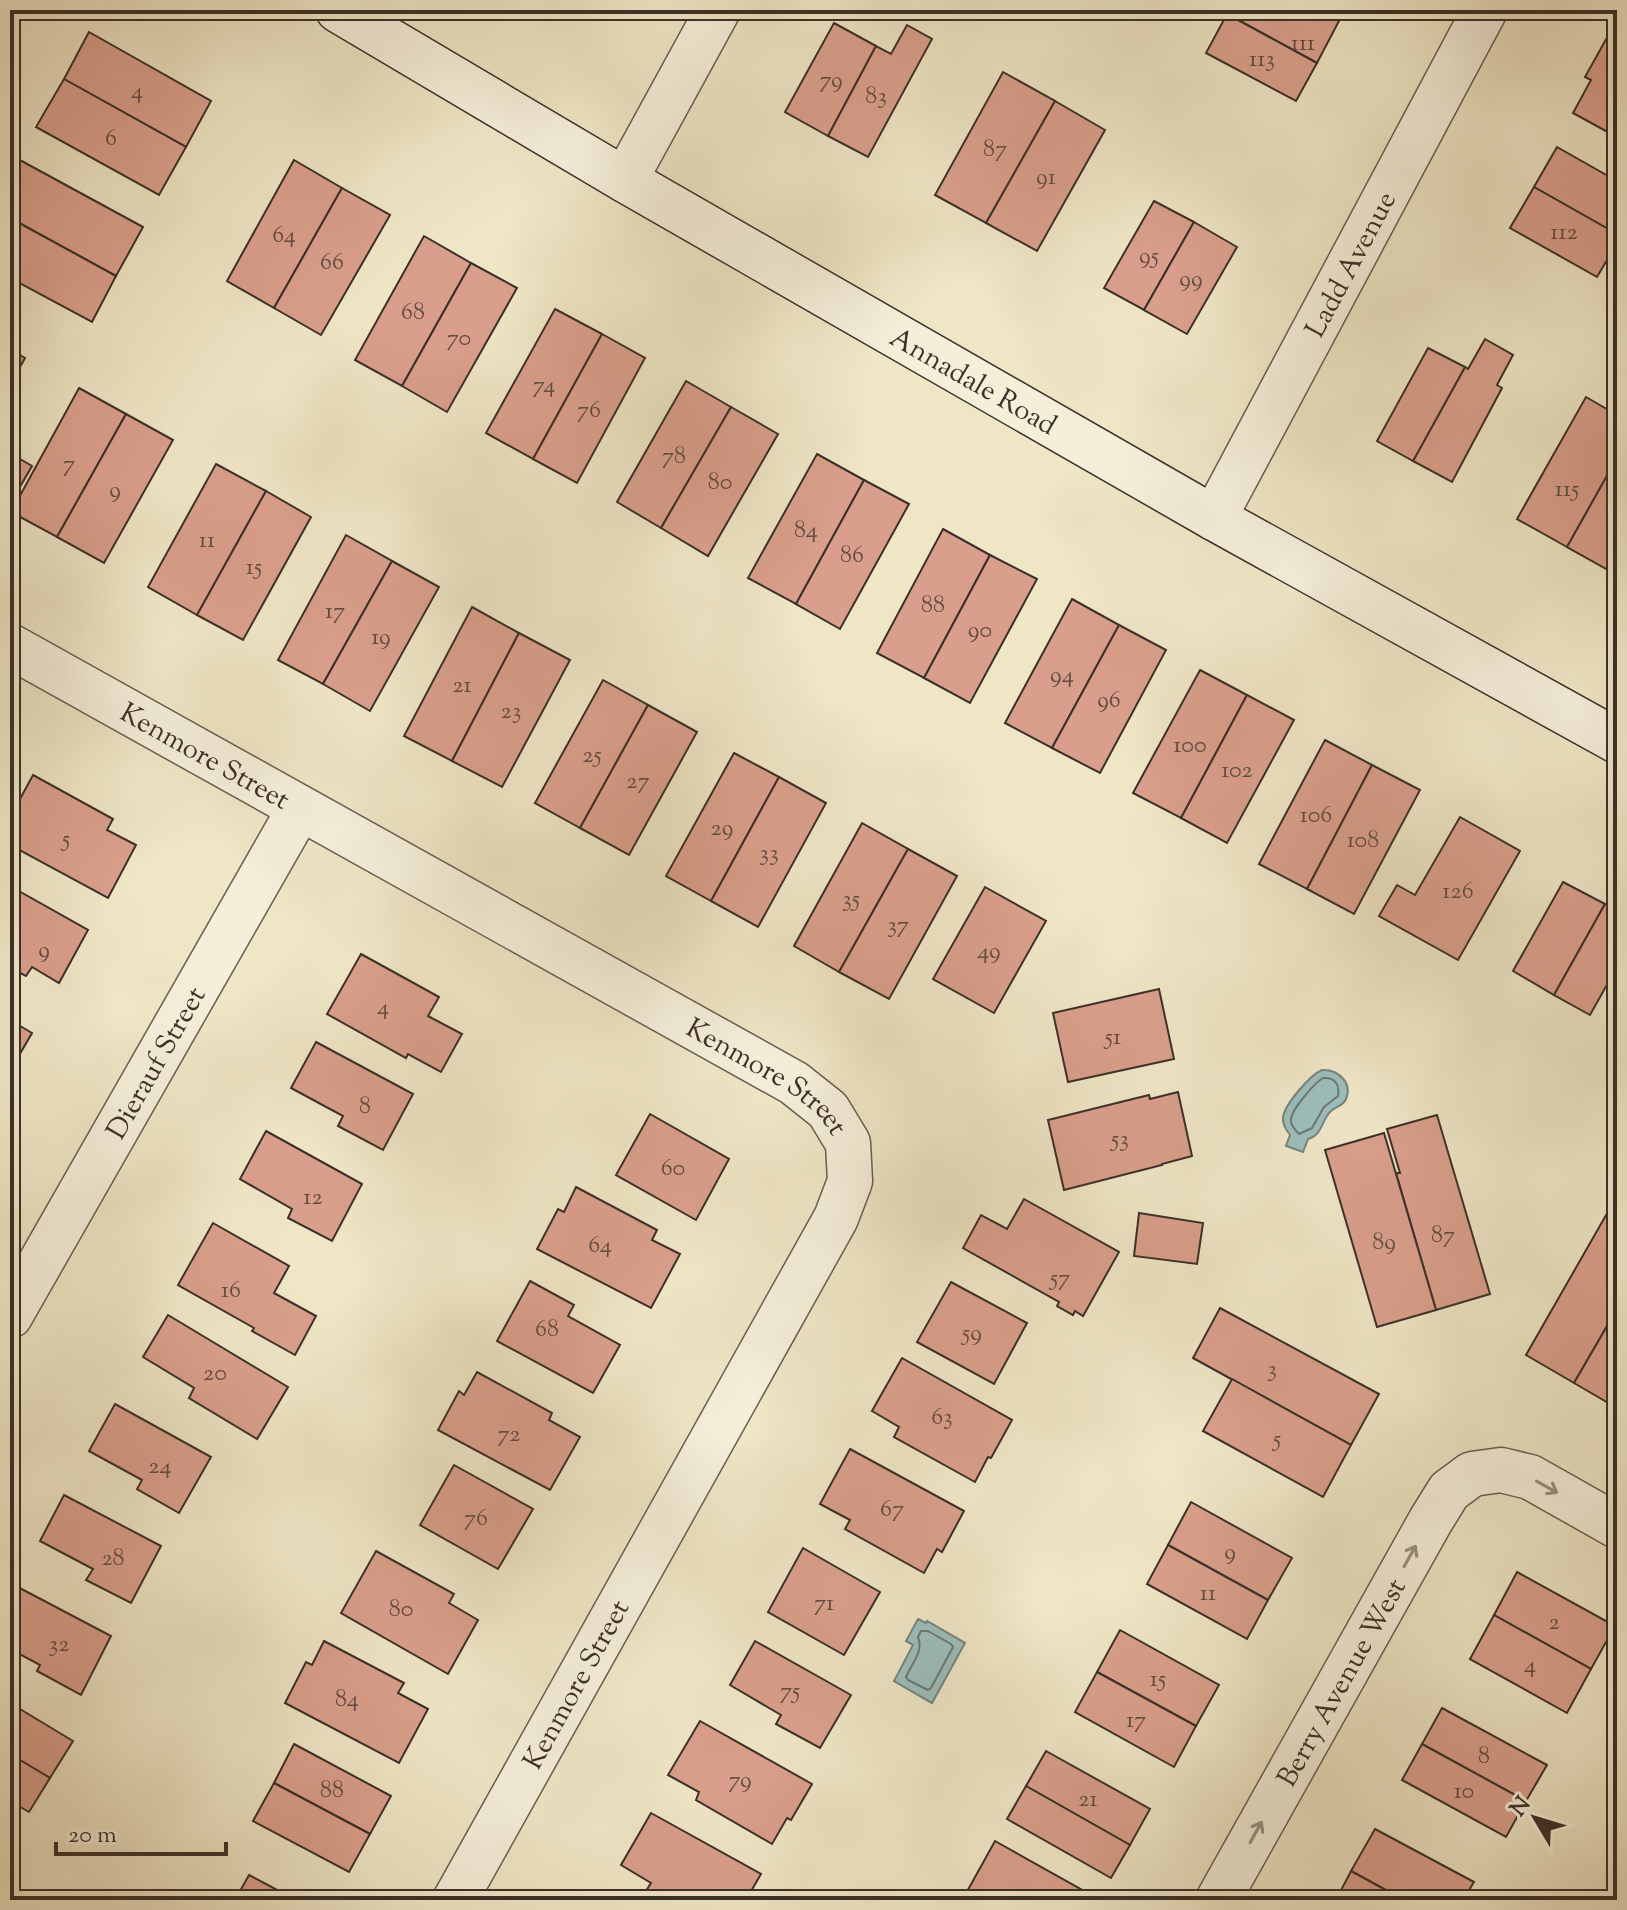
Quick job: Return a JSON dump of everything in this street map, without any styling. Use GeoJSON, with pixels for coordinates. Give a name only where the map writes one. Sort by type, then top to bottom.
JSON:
{"type":"FeatureCollection","features":[{"type":"Feature","properties":{"kind":"street","name":"Annadale Road"},"geometry":{"type":"LineString","coordinates":[[338,10],[625,180],[1214,518],[1617,741]]}},
{"type":"Feature","properties":{"kind":"street"},"geometry":{"type":"LineString","coordinates":[[625,180],[718,10]]}},
{"type":"Feature","properties":{"kind":"street","name":"Ladd Avenue"},"geometry":{"type":"LineString","coordinates":[[1214,518],[1485,10]]}},
{"type":"Feature","properties":{"kind":"street","name":"Kenmore Street"},"geometry":{"type":"LineString","coordinates":[[10,646],[794,1083],[828,1110],[848,1143],[850,1181],[836,1218],[455,1900]]}},
{"type":"Feature","properties":{"kind":"street","name":"Dierauf Street"},"geometry":{"type":"LineString","coordinates":[[10,1316],[300,808]]}},
{"type":"Feature","properties":{"kind":"street","name":"Berry Avenue West"},"geometry":{"type":"LineString","coordinates":[[1218,1900],[1449,1491],[1472,1474],[1501,1470],[1530,1477],[1617,1526]]}},
{"type":"Feature","properties":{"kind":"water"},"geometry":{"type":"Polygon","coordinates":[[[1322,1070],[1338,1074],[1345,1082],[1348,1093],[1343,1103],[1331,1111],[1317,1134],[1308,1139],[1303,1152],[1286,1146],[1290,1135],[1283,1117],[1299,1090],[1322,1070]]]}},
{"type":"Feature","properties":{"kind":"water"},"geometry":{"type":"Polygon","coordinates":[[[918,1619],[965,1643],[932,1703],[894,1681],[913,1645],[906,1641],[918,1619]]]}},
{"type":"Feature","properties":{"kind":"building"},"geometry":{"type":"Polygon","coordinates":[[[1229,10],[1319,10],[1339,21],[1317,63],[1227,14],[1229,10]]]}},
{"type":"Feature","properties":{"kind":"building"},"geometry":{"type":"Polygon","coordinates":[[[1227,14],[1317,63],[1296,101],[1206,53],[1227,14]]]}},
{"type":"Feature","properties":{"kind":"building"},"geometry":{"type":"Polygon","coordinates":[[[834,23],[876,46],[828,136],[785,112],[834,23]]]}},
{"type":"Feature","properties":{"kind":"building"},"geometry":{"type":"Polygon","coordinates":[[[907,25],[932,39],[868,157],[828,136],[876,46],[891,54],[907,25]]]}},
{"type":"Feature","properties":{"kind":"building"},"geometry":{"type":"Polygon","coordinates":[[[1614,25],[1617,27],[1615,136],[1573,113],[1591,80],[1585,77],[1614,25]]]}},
{"type":"Feature","properties":{"kind":"building"},"geometry":{"type":"Polygon","coordinates":[[[89,32],[211,101],[186,147],[64,79],[89,32]]]}},
{"type":"Feature","properties":{"kind":"building"},"geometry":{"type":"Polygon","coordinates":[[[1003,72],[1055,101],[986,223],[935,195],[1003,72]]]}},
{"type":"Feature","properties":{"kind":"building"},"geometry":{"type":"Polygon","coordinates":[[[64,79],[186,147],[159,195],[36,127],[64,79]]]}},
{"type":"Feature","properties":{"kind":"building"},"geometry":{"type":"Polygon","coordinates":[[[1055,101],[1105,130],[1037,251],[986,223],[1055,101]]]}},
{"type":"Feature","properties":{"kind":"building"},"geometry":{"type":"Polygon","coordinates":[[[1557,147],[1617,181],[1617,234],[1534,187],[1557,147]]]}},
{"type":"Feature","properties":{"kind":"building"},"geometry":{"type":"Polygon","coordinates":[[[18,159],[143,227],[116,276],[10,218],[10,175],[18,159]]]}},
{"type":"Feature","properties":{"kind":"building"},"geometry":{"type":"Polygon","coordinates":[[[294,160],[342,188],[274,308],[227,281],[294,160]]]}},
{"type":"Feature","properties":{"kind":"building"},"geometry":{"type":"Polygon","coordinates":[[[1534,187],[1617,234],[1617,243],[1597,277],[1510,228],[1534,187]]]}},
{"type":"Feature","properties":{"kind":"building"},"geometry":{"type":"Polygon","coordinates":[[[342,188],[390,215],[321,335],[274,308],[342,188]]]}},
{"type":"Feature","properties":{"kind":"building"},"geometry":{"type":"Polygon","coordinates":[[[1154,201],[1194,222],[1144,310],[1104,288],[1154,201]]]}},
{"type":"Feature","properties":{"kind":"building"},"geometry":{"type":"Polygon","coordinates":[[[10,218],[116,276],[92,322],[10,278],[10,218]]]}},
{"type":"Feature","properties":{"kind":"building"},"geometry":{"type":"Polygon","coordinates":[[[1194,222],[1237,247],[1187,334],[1144,310],[1194,222]]]}},
{"type":"Feature","properties":{"kind":"building"},"geometry":{"type":"Polygon","coordinates":[[[424,236],[471,263],[402,386],[355,360],[424,236]]]}},
{"type":"Feature","properties":{"kind":"building"},"geometry":{"type":"Polygon","coordinates":[[[471,263],[517,288],[447,412],[402,386],[471,263]]]}},
{"type":"Feature","properties":{"kind":"building"},"geometry":{"type":"Polygon","coordinates":[[[555,309],[602,334],[533,459],[486,433],[555,309]]]}},
{"type":"Feature","properties":{"kind":"building"},"geometry":{"type":"Polygon","coordinates":[[[602,334],[645,358],[577,483],[533,459],[602,334]]]}},
{"type":"Feature","properties":{"kind":"building"},"geometry":{"type":"Polygon","coordinates":[[[1485,339],[1513,355],[1497,385],[1502,388],[1452,482],[1413,461],[1465,367],[1468,369],[1485,339]]]}},
{"type":"Feature","properties":{"kind":"building"},"geometry":{"type":"Polygon","coordinates":[[[1428,348],[1465,367],[1413,461],[1377,441],[1428,348]]]}},
{"type":"Feature","properties":{"kind":"building"},"geometry":{"type":"Polygon","coordinates":[[[10,349],[25,358],[10,385],[10,349]]]}},
{"type":"Feature","properties":{"kind":"building"},"geometry":{"type":"Polygon","coordinates":[[[686,381],[731,407],[661,528],[617,502],[686,381]]]}},
{"type":"Feature","properties":{"kind":"building"},"geometry":{"type":"Polygon","coordinates":[[[79,388],[126,414],[57,537],[11,512],[79,388]]]}},
{"type":"Feature","properties":{"kind":"building"},"geometry":{"type":"Polygon","coordinates":[[[1586,397],[1617,415],[1617,458],[1567,547],[1517,519],[1586,397]]]}},
{"type":"Feature","properties":{"kind":"building"},"geometry":{"type":"Polygon","coordinates":[[[731,407],[778,434],[708,556],[661,528],[731,407]]]}},
{"type":"Feature","properties":{"kind":"building"},"geometry":{"type":"Polygon","coordinates":[[[126,414],[173,440],[104,563],[57,537],[126,414]]]}},
{"type":"Feature","properties":{"kind":"building"},"geometry":{"type":"Polygon","coordinates":[[[10,453],[32,466],[10,504],[10,453]]]}},
{"type":"Feature","properties":{"kind":"building"},"geometry":{"type":"Polygon","coordinates":[[[817,454],[864,480],[796,604],[748,578],[817,454]]]}},
{"type":"Feature","properties":{"kind":"building"},"geometry":{"type":"Polygon","coordinates":[[[1617,458],[1617,575],[1567,547],[1617,458]]]}},
{"type":"Feature","properties":{"kind":"building"},"geometry":{"type":"Polygon","coordinates":[[[216,464],[266,491],[197,615],[148,587],[216,464]]]}},
{"type":"Feature","properties":{"kind":"building"},"geometry":{"type":"Polygon","coordinates":[[[864,480],[909,504],[840,629],[796,604],[864,480]]]}},
{"type":"Feature","properties":{"kind":"building"},"geometry":{"type":"Polygon","coordinates":[[[266,491],[311,517],[243,640],[197,615],[266,491]]]}},
{"type":"Feature","properties":{"kind":"building"},"geometry":{"type":"Polygon","coordinates":[[[943,529],[990,555],[924,678],[877,653],[943,529]]]}},
{"type":"Feature","properties":{"kind":"building"},"geometry":{"type":"Polygon","coordinates":[[[346,535],[392,561],[323,684],[278,660],[346,535]]]}},
{"type":"Feature","properties":{"kind":"building"},"geometry":{"type":"Polygon","coordinates":[[[990,555],[1037,579],[970,703],[924,678],[990,555]]]}},
{"type":"Feature","properties":{"kind":"building"},"geometry":{"type":"Polygon","coordinates":[[[392,561],[439,587],[370,711],[323,684],[392,561]]]}},
{"type":"Feature","properties":{"kind":"building"},"geometry":{"type":"Polygon","coordinates":[[[1072,599],[1119,625],[1052,748],[1005,723],[1072,599]]]}},
{"type":"Feature","properties":{"kind":"building"},"geometry":{"type":"Polygon","coordinates":[[[472,607],[519,633],[452,761],[404,736],[472,607]]]}},
{"type":"Feature","properties":{"kind":"building"},"geometry":{"type":"Polygon","coordinates":[[[1119,625],[1166,650],[1100,773],[1052,748],[1119,625]]]}},
{"type":"Feature","properties":{"kind":"building"},"geometry":{"type":"Polygon","coordinates":[[[519,633],[570,660],[502,787],[452,761],[519,633]]]}},
{"type":"Feature","properties":{"kind":"building"},"geometry":{"type":"Polygon","coordinates":[[[1200,670],[1247,695],[1181,818],[1133,793],[1200,670]]]}},
{"type":"Feature","properties":{"kind":"building"},"geometry":{"type":"Polygon","coordinates":[[[603,680],[648,705],[580,828],[535,803],[603,680]]]}},
{"type":"Feature","properties":{"kind":"building"},"geometry":{"type":"Polygon","coordinates":[[[1247,695],[1294,720],[1227,843],[1181,818],[1247,695]]]}},
{"type":"Feature","properties":{"kind":"building"},"geometry":{"type":"Polygon","coordinates":[[[648,705],[697,732],[629,855],[580,828],[648,705]]]}},
{"type":"Feature","properties":{"kind":"building"},"geometry":{"type":"Polygon","coordinates":[[[1325,740],[1372,765],[1307,889],[1259,864],[1325,740]]]}},
{"type":"Feature","properties":{"kind":"building"},"geometry":{"type":"Polygon","coordinates":[[[734,753],[779,777],[711,901],[666,876],[734,753]]]}},
{"type":"Feature","properties":{"kind":"building"},"geometry":{"type":"Polygon","coordinates":[[[1372,765],[1420,790],[1354,914],[1307,889],[1372,765]]]}},
{"type":"Feature","properties":{"kind":"building"},"geometry":{"type":"Polygon","coordinates":[[[33,775],[113,819],[107,830],[136,845],[108,898],[10,845],[10,810],[33,775]]]}},
{"type":"Feature","properties":{"kind":"building"},"geometry":{"type":"Polygon","coordinates":[[[779,777],[826,803],[758,927],[711,901],[779,777]]]}},
{"type":"Feature","properties":{"kind":"building"},"geometry":{"type":"Polygon","coordinates":[[[1460,817],[1520,851],[1458,960],[1379,916],[1397,885],[1415,895],[1460,817]]]}},
{"type":"Feature","properties":{"kind":"building"},"geometry":{"type":"Polygon","coordinates":[[[862,823],[908,849],[839,972],[794,946],[862,823]]]}},
{"type":"Feature","properties":{"kind":"building"},"geometry":{"type":"Polygon","coordinates":[[[908,849],[957,876],[889,999],[839,972],[908,849]]]}},
{"type":"Feature","properties":{"kind":"building"},"geometry":{"type":"Polygon","coordinates":[[[1563,882],[1605,904],[1554,995],[1513,971],[1563,882]]]}},
{"type":"Feature","properties":{"kind":"building"},"geometry":{"type":"Polygon","coordinates":[[[10,886],[88,930],[59,983],[32,967],[26,976],[10,968],[10,886]]]}},
{"type":"Feature","properties":{"kind":"building"},"geometry":{"type":"Polygon","coordinates":[[[985,887],[1046,921],[994,1013],[933,979],[985,887]]]}},
{"type":"Feature","properties":{"kind":"building"},"geometry":{"type":"Polygon","coordinates":[[[1605,904],[1617,911],[1617,967],[1590,1015],[1554,995],[1605,904]]]}},
{"type":"Feature","properties":{"kind":"building"},"geometry":{"type":"Polygon","coordinates":[[[361,954],[439,997],[428,1016],[462,1034],[441,1072],[408,1054],[406,1058],[327,1014],[361,954]]]}},
{"type":"Feature","properties":{"kind":"building"},"geometry":{"type":"Polygon","coordinates":[[[1159,989],[1174,1059],[1068,1082],[1053,1013],[1159,989]]]}},
{"type":"Feature","properties":{"kind":"building"},"geometry":{"type":"Polygon","coordinates":[[[10,1020],[32,1033],[10,1071],[10,1020]]]}},
{"type":"Feature","properties":{"kind":"building"},"geometry":{"type":"Polygon","coordinates":[[[316,1042],[413,1094],[383,1150],[338,1126],[343,1116],[291,1088],[316,1042]]]}},
{"type":"Feature","properties":{"kind":"building"},"geometry":{"type":"Polygon","coordinates":[[[1178,1092],[1192,1156],[1064,1190],[1048,1120],[1149,1095],[1150,1099],[1178,1092]]]}},
{"type":"Feature","properties":{"kind":"building"},"geometry":{"type":"Polygon","coordinates":[[[650,1114],[729,1159],[696,1220],[616,1175],[650,1114]]]}},
{"type":"Feature","properties":{"kind":"building"},"geometry":{"type":"Polygon","coordinates":[[[1437,1115],[1490,1294],[1436,1310],[1396,1173],[1400,1173],[1387,1129],[1437,1115]]]}},
{"type":"Feature","properties":{"kind":"building"},"geometry":{"type":"Polygon","coordinates":[[[266,1131],[362,1184],[332,1241],[288,1218],[292,1209],[240,1179],[266,1131]]]}},
{"type":"Feature","properties":{"kind":"building"},"geometry":{"type":"Polygon","coordinates":[[[1384,1133],[1436,1310],[1377,1327],[1325,1150],[1384,1133]]]}},
{"type":"Feature","properties":{"kind":"building"},"geometry":{"type":"Polygon","coordinates":[[[576,1187],[657,1230],[652,1240],[680,1254],[651,1308],[537,1249],[558,1209],[564,1212],[576,1187]]]}},
{"type":"Feature","properties":{"kind":"building"},"geometry":{"type":"Polygon","coordinates":[[[1617,1196],[1617,1309],[1574,1383],[1526,1355],[1617,1196]]]}},
{"type":"Feature","properties":{"kind":"building"},"geometry":{"type":"Polygon","coordinates":[[[1024,1199],[1119,1252],[1083,1316],[1075,1311],[1073,1315],[1057,1306],[1059,1302],[963,1248],[981,1215],[1007,1229],[1024,1199]]]}},
{"type":"Feature","properties":{"kind":"building"},"geometry":{"type":"Polygon","coordinates":[[[1139,1213],[1203,1223],[1197,1264],[1134,1256],[1139,1213]]]}},
{"type":"Feature","properties":{"kind":"building"},"geometry":{"type":"Polygon","coordinates":[[[213,1223],[289,1266],[274,1293],[316,1316],[295,1355],[178,1285],[213,1223]]]}},
{"type":"Feature","properties":{"kind":"building"},"geometry":{"type":"Polygon","coordinates":[[[530,1281],[574,1305],[568,1316],[620,1345],[593,1393],[497,1341],[530,1281]]]}},
{"type":"Feature","properties":{"kind":"building"},"geometry":{"type":"Polygon","coordinates":[[[951,1282],[1027,1323],[994,1384],[917,1342],[951,1282]]]}},
{"type":"Feature","properties":{"kind":"building"},"geometry":{"type":"Polygon","coordinates":[[[1220,1308],[1379,1394],[1351,1445],[1193,1358],[1220,1308]]]}},
{"type":"Feature","properties":{"kind":"building"},"geometry":{"type":"Polygon","coordinates":[[[1617,1309],[1617,1408],[1574,1383],[1617,1309]]]}},
{"type":"Feature","properties":{"kind":"building"},"geometry":{"type":"Polygon","coordinates":[[[168,1315],[288,1387],[257,1439],[189,1398],[194,1388],[143,1357],[168,1315]]]}},
{"type":"Feature","properties":{"kind":"building"},"geometry":{"type":"Polygon","coordinates":[[[902,1358],[1012,1420],[975,1482],[894,1437],[899,1427],[872,1411],[902,1358]]]}},
{"type":"Feature","properties":{"kind":"building"},"geometry":{"type":"Polygon","coordinates":[[[477,1372],[552,1413],[549,1420],[580,1437],[550,1490],[438,1430],[459,1391],[464,1395],[477,1372]]]}},
{"type":"Feature","properties":{"kind":"building"},"geometry":{"type":"Polygon","coordinates":[[[1232,1379],[1351,1445],[1323,1497],[1203,1431],[1232,1379]]]}},
{"type":"Feature","properties":{"kind":"building"},"geometry":{"type":"Polygon","coordinates":[[[115,1404],[211,1457],[179,1513],[137,1489],[142,1480],[89,1451],[115,1404]]]}},
{"type":"Feature","properties":{"kind":"building"},"geometry":{"type":"Polygon","coordinates":[[[850,1449],[964,1511],[942,1552],[937,1549],[924,1573],[845,1529],[850,1520],[820,1504],[850,1449]]]}},
{"type":"Feature","properties":{"kind":"building"},"geometry":{"type":"Polygon","coordinates":[[[454,1465],[533,1509],[498,1569],[420,1525],[454,1465]]]}},
{"type":"Feature","properties":{"kind":"building"},"geometry":{"type":"Polygon","coordinates":[[[64,1495],[161,1546],[131,1603],[86,1580],[93,1569],[40,1541],[64,1495]]]}},
{"type":"Feature","properties":{"kind":"building"},"geometry":{"type":"Polygon","coordinates":[[[1191,1502],[1292,1558],[1268,1600],[1168,1545],[1191,1502]]]}},
{"type":"Feature","properties":{"kind":"building"},"geometry":{"type":"Polygon","coordinates":[[[1168,1545],[1268,1600],[1247,1639],[1147,1584],[1168,1545]]]}},
{"type":"Feature","properties":{"kind":"building"},"geometry":{"type":"Polygon","coordinates":[[[803,1548],[880,1592],[844,1655],[768,1612],[803,1548]]]}},
{"type":"Feature","properties":{"kind":"building"},"geometry":{"type":"Polygon","coordinates":[[[376,1551],[454,1594],[449,1603],[478,1620],[448,1674],[341,1613],[376,1551]]]}},
{"type":"Feature","properties":{"kind":"building"},"geometry":{"type":"Polygon","coordinates":[[[1517,1572],[1615,1626],[1591,1669],[1494,1615],[1517,1572]]]}},
{"type":"Feature","properties":{"kind":"building"},"geometry":{"type":"Polygon","coordinates":[[[14,1585],[111,1636],[81,1695],[37,1671],[40,1665],[10,1649],[10,1592],[14,1585]]]}},
{"type":"Feature","properties":{"kind":"building"},"geometry":{"type":"Polygon","coordinates":[[[1494,1615],[1591,1669],[1567,1713],[1470,1659],[1494,1615]]]}},
{"type":"Feature","properties":{"kind":"building"},"geometry":{"type":"Polygon","coordinates":[[[1120,1630],[1219,1685],[1196,1726],[1097,1672],[1120,1630]]]}},
{"type":"Feature","properties":{"kind":"building"},"geometry":{"type":"Polygon","coordinates":[[[324,1641],[404,1683],[398,1693],[428,1709],[399,1763],[285,1703],[306,1662],[312,1665],[324,1641]]]}},
{"type":"Feature","properties":{"kind":"building"},"geometry":{"type":"Polygon","coordinates":[[[755,1641],[851,1695],[820,1748],[776,1724],[781,1715],[730,1685],[755,1641]]]}},
{"type":"Feature","properties":{"kind":"building"},"geometry":{"type":"Polygon","coordinates":[[[1097,1672],[1196,1726],[1174,1767],[1075,1712],[1097,1672]]]}},
{"type":"Feature","properties":{"kind":"building"},"geometry":{"type":"Polygon","coordinates":[[[10,1703],[73,1741],[50,1778],[10,1754],[10,1703]]]}},
{"type":"Feature","properties":{"kind":"building"},"geometry":{"type":"Polygon","coordinates":[[[1442,1708],[1547,1765],[1526,1801],[1422,1744],[1442,1708]]]}},
{"type":"Feature","properties":{"kind":"building"},"geometry":{"type":"Polygon","coordinates":[[[700,1721],[812,1784],[791,1820],[787,1818],[772,1844],[696,1800],[699,1792],[668,1775],[700,1721]]]}},
{"type":"Feature","properties":{"kind":"building"},"geometry":{"type":"Polygon","coordinates":[[[294,1744],[391,1796],[370,1834],[274,1783],[294,1744]]]}},
{"type":"Feature","properties":{"kind":"building"},"geometry":{"type":"Polygon","coordinates":[[[1422,1744],[1526,1801],[1506,1837],[1402,1780],[1422,1744]]]}},
{"type":"Feature","properties":{"kind":"building"},"geometry":{"type":"Polygon","coordinates":[[[1046,1751],[1150,1809],[1130,1845],[1026,1786],[1046,1751]]]}},
{"type":"Feature","properties":{"kind":"building"},"geometry":{"type":"Polygon","coordinates":[[[10,1754],[50,1778],[29,1812],[10,1801],[10,1754]]]}},
{"type":"Feature","properties":{"kind":"building"},"geometry":{"type":"Polygon","coordinates":[[[274,1783],[370,1834],[349,1872],[253,1821],[274,1783]]]}},
{"type":"Feature","properties":{"kind":"building"},"geometry":{"type":"Polygon","coordinates":[[[1026,1786],[1130,1845],[1111,1878],[1007,1819],[1026,1786]]]}},
{"type":"Feature","properties":{"kind":"building"},"geometry":{"type":"Polygon","coordinates":[[[651,1813],[761,1874],[746,1900],[661,1900],[646,1891],[651,1883],[621,1865],[651,1813]]]}},
{"type":"Feature","properties":{"kind":"building"},"geometry":{"type":"Polygon","coordinates":[[[1375,1829],[1474,1882],[1463,1900],[1404,1900],[1351,1871],[1375,1829]]]}},
{"type":"Feature","properties":{"kind":"building"},"geometry":{"type":"Polygon","coordinates":[[[995,1841],[1084,1891],[1079,1900],[974,1900],[965,1895],[995,1841]]]}},
{"type":"Feature","properties":{"kind":"building"},"geometry":{"type":"Polygon","coordinates":[[[1351,1871],[1404,1900],[1336,1900],[1351,1871]]]}},
{"type":"Feature","properties":{"kind":"building"},"geometry":{"type":"Polygon","coordinates":[[[249,1875],[296,1900],[235,1900],[249,1875]]]}}]}
